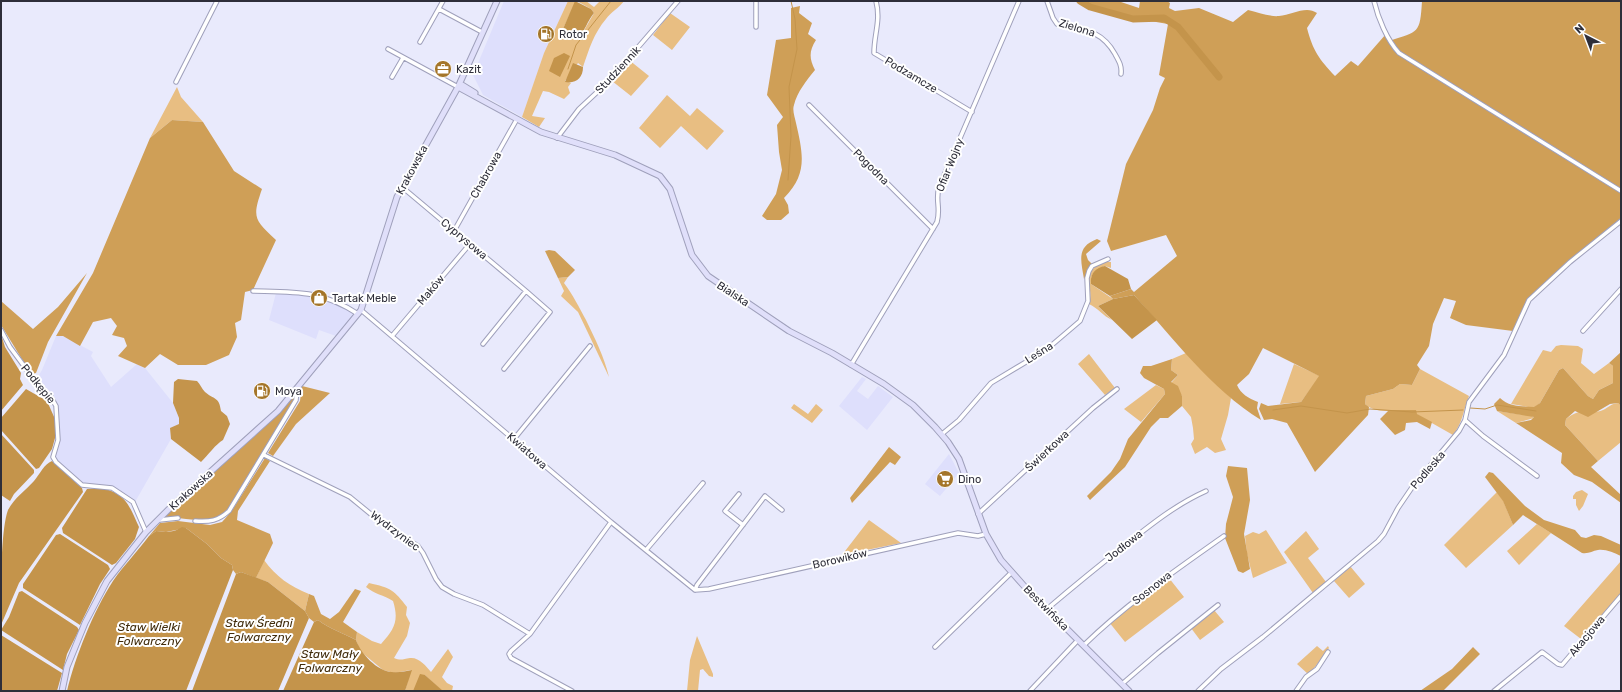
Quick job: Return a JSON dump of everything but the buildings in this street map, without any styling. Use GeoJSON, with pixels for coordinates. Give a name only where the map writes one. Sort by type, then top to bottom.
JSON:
{"type":"FeatureCollection","features":[{"type":"Feature","properties":{"kind":"street"},"geometry":{"type":"LineString","coordinates":[[176,82],[217,1]]}},
{"type":"Feature","properties":{"kind":"street"},"geometry":{"type":"LineString","coordinates":[[420,42],[443,1]]}},
{"type":"Feature","properties":{"kind":"street","name":"Krakowska"},"geometry":{"type":"LineString","coordinates":[[62,691],[67,667],[85,623],[107,581],[146,532],[186,492],[268,421],[297,389],[359,312],[394,206],[402,187],[461,89],[464,73],[497,1]]}},
{"type":"Feature","properties":{"kind":"street","name":"Studziennik"},"geometry":{"type":"LineString","coordinates":[[557,138],[579,109],[613,76],[678,1]]}},
{"type":"Feature","properties":{"kind":"street"},"geometry":{"type":"LineString","coordinates":[[756,1],[756,26]]}},
{"type":"Feature","properties":{"kind":"street","name":"Podzamcze"},"geometry":{"type":"LineString","coordinates":[[876,1],[879,16],[874,40],[874,53],[972,112]]}},
{"type":"Feature","properties":{"kind":"street","name":"Ofiar Wojny"},"geometry":{"type":"LineString","coordinates":[[851,365],[933,229],[940,212],[937,196],[939,187],[1019,1]]}},
{"type":"Feature","properties":{"kind":"street","name":"Zielona"},"geometry":{"type":"LineString","coordinates":[[1047,1],[1053,18],[1057,24],[1095,32],[1105,40],[1122,67],[1121,74]]}},
{"type":"Feature","properties":{"kind":"street"},"geometry":{"type":"LineString","coordinates":[[1374,1],[1390,39],[1399,53],[1621,191]]}},
{"type":"Feature","properties":{"kind":"street"},"geometry":{"type":"LineString","coordinates":[[439,9],[482,32]]}},
{"type":"Feature","properties":{"kind":"street"},"geometry":{"type":"LineString","coordinates":[[388,49],[461,89],[464,73]]}},
{"type":"Feature","properties":{"kind":"street"},"geometry":{"type":"LineString","coordinates":[[392,77],[403,58]]}},
{"type":"Feature","properties":{"kind":"street","name":"Bialska"},"geometry":{"type":"LineString","coordinates":[[461,89],[517,119],[557,138],[611,153],[660,176],[670,189],[692,255],[708,276],[789,331],[884,384],[913,405],[942,434],[954,450],[964,469],[978,514]]}},
{"type":"Feature","properties":{"kind":"street","name":"Pogodna"},"geometry":{"type":"LineString","coordinates":[[809,105],[933,229]]}},
{"type":"Feature","properties":{"kind":"street","name":"Chabrowa"},"geometry":{"type":"LineString","coordinates":[[454,231],[517,119]]}},
{"type":"Feature","properties":{"kind":"street","name":"Cyprysowa"},"geometry":{"type":"LineString","coordinates":[[402,187],[550,312],[504,369]]}},
{"type":"Feature","properties":{"kind":"street","name":"Podleska"},"geometry":{"type":"LineString","coordinates":[[1198,691],[1215,674],[1263,637],[1378,541],[1384,534],[1398,508],[1413,486],[1443,453],[1465,420],[1473,396],[1504,355],[1529,300],[1570,262],[1621,221]]}},
{"type":"Feature","properties":{"kind":"street","name":"Maków"},"geometry":{"type":"LineString","coordinates":[[392,336],[469,244]]}},
{"type":"Feature","properties":{"kind":"street","name":"Leśna"},"geometry":{"type":"LineString","coordinates":[[942,434],[959,420],[991,383],[1046,350],[1080,321],[1088,301],[1086,278],[1089,271],[1092,266],[1108,259]]}},
{"type":"Feature","properties":{"kind":"street"},"geometry":{"type":"LineString","coordinates":[[1583,331],[1621,289]]}},
{"type":"Feature","properties":{"kind":"street"},"geometry":{"type":"LineString","coordinates":[[254,291],[299,292],[318,295],[359,312]]}},
{"type":"Feature","properties":{"kind":"street"},"geometry":{"type":"LineString","coordinates":[[483,344],[526,291]]}},
{"type":"Feature","properties":{"kind":"street","name":"Kwiatowa"},"geometry":{"type":"LineString","coordinates":[[359,312],[392,336],[611,522],[695,590]]}},
{"type":"Feature","properties":{"kind":"street","name":"Podkępie"},"geometry":{"type":"LineString","coordinates":[[1,330],[10,347],[22,364],[41,389],[52,397],[56,406],[58,440],[53,457],[56,462],[82,485],[112,488],[133,502],[146,532]]}},
{"type":"Feature","properties":{"kind":"street"},"geometry":{"type":"LineString","coordinates":[[514,439],[590,346]]}},
{"type":"Feature","properties":{"kind":"street"},"geometry":{"type":"LineString","coordinates":[[196,521],[211,522],[221,519],[229,511],[296,400],[297,389]]}},
{"type":"Feature","properties":{"kind":"street","name":"Świerkowa"},"geometry":{"type":"LineString","coordinates":[[978,514],[1087,413],[1117,389]]}},
{"type":"Feature","properties":{"kind":"street"},"geometry":{"type":"LineString","coordinates":[[1465,420],[1483,436],[1537,476]]}},
{"type":"Feature","properties":{"kind":"street","name":"Wydrzyniec"},"geometry":{"type":"LineString","coordinates":[[264,455],[350,497],[378,520],[418,546],[423,552],[436,580],[442,587],[454,594],[483,605],[530,634]]}},
{"type":"Feature","properties":{"kind":"street"},"geometry":{"type":"LineString","coordinates":[[646,550],[703,483]]}},
{"type":"Feature","properties":{"kind":"street","name":"Jodłowa"},"geometry":{"type":"LineString","coordinates":[[1047,609],[1086,575],[1146,528],[1174,508],[1206,491]]}},
{"type":"Feature","properties":{"kind":"street"},"geometry":{"type":"LineString","coordinates":[[739,494],[725,511],[743,525]]}},
{"type":"Feature","properties":{"kind":"street"},"geometry":{"type":"LineString","coordinates":[[695,590],[697,585],[765,496],[782,510]]}},
{"type":"Feature","properties":{"kind":"street","name":"Bestwińska"},"geometry":{"type":"LineString","coordinates":[[978,514],[986,534],[996,552],[1012,572],[1129,691]]}},
{"type":"Feature","properties":{"kind":"street"},"geometry":{"type":"LineString","coordinates":[[159,520],[178,518]]}},
{"type":"Feature","properties":{"kind":"street"},"geometry":{"type":"LineString","coordinates":[[572,691],[511,658],[510,654],[511,651],[530,634],[611,522]]}},
{"type":"Feature","properties":{"kind":"street","name":"Borowików"},"geometry":{"type":"LineString","coordinates":[[695,590],[709,589],[958,533],[978,536],[986,534]]}},
{"type":"Feature","properties":{"kind":"street","name":"Sosnowa"},"geometry":{"type":"LineString","coordinates":[[1084,646],[1105,624],[1224,536]]}},
{"type":"Feature","properties":{"kind":"street"},"geometry":{"type":"LineString","coordinates":[[934,647],[1012,572]]}},
{"type":"Feature","properties":{"kind":"street","name":"Akacjowa"},"geometry":{"type":"LineString","coordinates":[[1494,691],[1542,652],[1558,664],[1562,664],[1621,596]]}},
{"type":"Feature","properties":{"kind":"street"},"geometry":{"type":"LineString","coordinates":[[1122,684],[1218,605]]}},
{"type":"Feature","properties":{"kind":"street"},"geometry":{"type":"LineString","coordinates":[[1030,691],[1078,640]]}},
{"type":"Feature","properties":{"kind":"street"},"geometry":{"type":"LineString","coordinates":[[1296,691],[1306,677],[1317,669],[1328,652]]}},
{"type":"Feature","properties":{"kind":"shaded area"},"geometry":{"type":"Polygon","coordinates":[[[504,1],[568,1],[544,53],[522,117],[483,95],[473,75],[504,1]]]}},
{"type":"Feature","properties":{"kind":"shaded area"},"geometry":{"type":"Polygon","coordinates":[[[568,1],[576,1],[563,29],[582,34],[594,13],[591,9],[577,1],[586,1],[594,7],[600,1],[624,1],[608,17],[598,30],[583,67],[578,63],[565,81],[571,83],[568,87],[570,93],[564,99],[549,92],[543,91],[532,116],[545,118],[539,127],[522,117],[544,53],[568,1]]]}},
{"type":"Feature","properties":{"kind":"shaded area"},"geometry":{"type":"Polygon","coordinates":[[[1076,1],[1118,1],[1139,8],[1140,1],[1167,1],[1170,3],[1169,8],[1175,11],[1199,8],[1233,22],[1248,10],[1275,16],[1304,10],[1313,11],[1317,13],[1307,28],[1309,36],[1317,54],[1335,76],[1351,61],[1358,66],[1386,34],[1389,41],[1412,33],[1416,30],[1419,26],[1422,1],[1621,1],[1621,218],[1570,260],[1529,298],[1513,331],[1466,325],[1450,318],[1456,301],[1444,298],[1433,324],[1429,346],[1417,365],[1420,369],[1412,385],[1400,384],[1393,389],[1366,396],[1365,404],[1369,407],[1368,415],[1315,472],[1287,423],[1272,419],[1264,420],[1259,409],[1261,403],[1268,406],[1301,402],[1319,376],[1263,348],[1249,374],[1237,385],[1245,395],[1258,402],[1257,408],[1261,420],[1209,378],[1134,295],[1113,299],[1110,296],[1131,289],[1134,292],[1177,256],[1166,235],[1111,251],[1107,241],[1126,164],[1153,110],[1165,78],[1159,75],[1168,24],[1109,14],[1076,1]]]}},
{"type":"Feature","properties":{"kind":"shaded area"},"geometry":{"type":"Polygon","coordinates":[[[800,6],[799,13],[812,23],[808,34],[816,40],[812,48],[811,55],[815,70],[800,91],[793,107],[802,154],[802,163],[797,181],[784,198],[788,205],[789,213],[781,220],[767,220],[762,216],[776,194],[782,170],[777,125],[783,117],[767,95],[776,40],[791,38],[791,8],[800,6]]]}},
{"type":"Feature","properties":{"kind":"shaded area"},"geometry":{"type":"Polygon","coordinates":[[[670,13],[690,27],[672,50],[653,35],[670,13]]]}},
{"type":"Feature","properties":{"kind":"shaded area"},"geometry":{"type":"Polygon","coordinates":[[[629,60],[649,76],[631,96],[612,81],[629,60]]]}},
{"type":"Feature","properties":{"kind":"shaded area"},"geometry":{"type":"Polygon","coordinates":[[[177,87],[181,97],[203,122],[172,120],[150,138],[177,87]]]}},
{"type":"Feature","properties":{"kind":"shaded area"},"geometry":{"type":"Polygon","coordinates":[[[667,95],[690,116],[697,108],[724,131],[707,150],[681,126],[660,148],[639,128],[667,95]]]}},
{"type":"Feature","properties":{"kind":"shaded area"},"geometry":{"type":"Polygon","coordinates":[[[172,120],[203,122],[234,171],[262,189],[257,206],[257,218],[263,227],[276,240],[253,290],[245,292],[241,320],[235,323],[237,337],[229,355],[206,365],[178,365],[160,354],[145,368],[118,356],[127,346],[124,338],[112,335],[117,326],[111,318],[93,322],[80,346],[63,336],[56,336],[93,273],[150,138],[172,120]]]}},
{"type":"Feature","properties":{"kind":"shaded area"},"geometry":{"type":"Polygon","coordinates":[[[1097,239],[1101,241],[1086,254],[1088,260],[1092,264],[1084,279],[1081,260],[1083,250],[1090,242],[1097,239]]]}},
{"type":"Feature","properties":{"kind":"shaded area"},"geometry":{"type":"Polygon","coordinates":[[[545,251],[555,251],[575,270],[568,277],[558,278],[545,251]]]}},
{"type":"Feature","properties":{"kind":"shaded area"},"geometry":{"type":"Polygon","coordinates":[[[1104,262],[1111,262],[1111,268],[1105,266],[1096,271],[1092,277],[1091,284],[1113,299],[1098,306],[1112,320],[1089,304],[1089,275],[1096,266],[1104,262]]]}},
{"type":"Feature","properties":{"kind":"shaded area"},"geometry":{"type":"Polygon","coordinates":[[[87,273],[48,342],[36,373],[31,374],[1,325],[1,301],[33,329],[58,307],[87,273]]]}},
{"type":"Feature","properties":{"kind":"shaded area"},"geometry":{"type":"Polygon","coordinates":[[[568,277],[564,283],[576,301],[593,334],[609,377],[578,312],[561,296],[564,291],[558,278],[568,277]]]}},
{"type":"Feature","properties":{"kind":"shaded area"},"geometry":{"type":"Polygon","coordinates":[[[276,293],[318,295],[355,314],[336,336],[319,330],[316,339],[269,320],[276,293]]]}},
{"type":"Feature","properties":{"kind":"shaded area"},"geometry":{"type":"Polygon","coordinates":[[[56,336],[63,336],[93,352],[91,356],[111,387],[137,364],[145,368],[173,403],[179,418],[179,424],[170,429],[171,439],[135,502],[111,487],[82,485],[57,461],[55,457],[59,440],[57,406],[52,395],[42,388],[36,380],[42,370],[56,336]]]}},
{"type":"Feature","properties":{"kind":"shaded area"},"geometry":{"type":"Polygon","coordinates":[[[1556,346],[1578,346],[1583,349],[1581,363],[1594,374],[1609,363],[1613,366],[1613,383],[1599,390],[1593,399],[1588,396],[1563,368],[1559,370],[1540,403],[1534,408],[1511,404],[1543,350],[1551,352],[1556,346]]]}},
{"type":"Feature","properties":{"kind":"shaded area"},"geometry":{"type":"Polygon","coordinates":[[[1621,352],[1621,406],[1618,403],[1610,404],[1588,417],[1575,411],[1566,419],[1565,425],[1598,461],[1591,467],[1621,495],[1621,503],[1592,482],[1574,475],[1561,463],[1562,453],[1516,423],[1531,420],[1534,417],[1497,411],[1494,404],[1500,398],[1512,405],[1534,407],[1540,403],[1559,370],[1563,368],[1588,396],[1593,399],[1599,390],[1613,383],[1613,366],[1609,363],[1621,352]]]}},
{"type":"Feature","properties":{"kind":"shaded area"},"geometry":{"type":"Polygon","coordinates":[[[1186,353],[1231,398],[1221,439],[1226,450],[1215,453],[1207,447],[1195,454],[1191,444],[1194,439],[1191,417],[1182,406],[1182,396],[1171,383],[1178,375],[1171,370],[1172,359],[1186,353]]]}},
{"type":"Feature","properties":{"kind":"shaded area"},"geometry":{"type":"Polygon","coordinates":[[[1089,354],[1115,388],[1105,395],[1078,364],[1089,354]]]}},
{"type":"Feature","properties":{"kind":"shaded area"},"geometry":{"type":"Polygon","coordinates":[[[1172,359],[1171,370],[1178,375],[1171,382],[1178,386],[1182,396],[1182,406],[1168,418],[1160,418],[1151,427],[1125,467],[1090,500],[1087,496],[1111,472],[1120,459],[1128,439],[1165,394],[1164,389],[1144,378],[1140,373],[1143,366],[1151,366],[1172,359]]]}},
{"type":"Feature","properties":{"kind":"shaded area"},"geometry":{"type":"Polygon","coordinates":[[[1294,364],[1320,376],[1301,402],[1280,404],[1294,364]]]}},
{"type":"Feature","properties":{"kind":"shaded area"},"geometry":{"type":"Polygon","coordinates":[[[1420,369],[1469,396],[1461,421],[1453,435],[1416,414],[1416,410],[1382,411],[1376,410],[1365,404],[1366,396],[1393,389],[1400,384],[1412,385],[1420,369]]]}},
{"type":"Feature","properties":{"kind":"shaded area"},"geometry":{"type":"Polygon","coordinates":[[[862,377],[866,379],[857,391],[868,399],[878,386],[893,397],[867,430],[839,406],[862,377]]]}},
{"type":"Feature","properties":{"kind":"shaded area"},"geometry":{"type":"Polygon","coordinates":[[[1156,385],[1164,389],[1165,394],[1141,422],[1124,409],[1156,385]]]}},
{"type":"Feature","properties":{"kind":"shaded area"},"geometry":{"type":"Polygon","coordinates":[[[302,386],[330,393],[296,424],[273,456],[268,453],[300,401],[302,386]]]}},
{"type":"Feature","properties":{"kind":"shaded area"},"geometry":{"type":"Polygon","coordinates":[[[294,397],[294,400],[228,510],[213,519],[206,520],[164,518],[263,429],[294,397]]]}},
{"type":"Feature","properties":{"kind":"shaded area"},"geometry":{"type":"Polygon","coordinates":[[[1618,403],[1621,406],[1621,442],[1598,461],[1565,425],[1566,419],[1581,412],[1598,412],[1618,403]]]}},
{"type":"Feature","properties":{"kind":"shaded area"},"geometry":{"type":"Polygon","coordinates":[[[794,404],[808,414],[816,404],[823,410],[812,423],[791,408],[794,404]]]}},
{"type":"Feature","properties":{"kind":"shaded area"},"geometry":{"type":"Polygon","coordinates":[[[1389,410],[1416,410],[1417,414],[1432,422],[1430,429],[1417,422],[1406,423],[1405,430],[1395,435],[1380,419],[1389,410]]]}},
{"type":"Feature","properties":{"kind":"shaded area"},"geometry":{"type":"Polygon","coordinates":[[[1497,411],[1532,416],[1534,418],[1516,423],[1497,411]]]}},
{"type":"Feature","properties":{"kind":"shaded area"},"geometry":{"type":"Polygon","coordinates":[[[889,447],[901,457],[895,465],[890,462],[852,503],[850,498],[889,447]]]}},
{"type":"Feature","properties":{"kind":"shaded area"},"geometry":{"type":"Polygon","coordinates":[[[949,454],[959,473],[940,496],[925,484],[949,454]]]}},
{"type":"Feature","properties":{"kind":"shaded area"},"geometry":{"type":"Polygon","coordinates":[[[265,458],[270,461],[238,511],[237,520],[270,534],[273,543],[256,578],[241,572],[236,574],[232,565],[221,558],[207,544],[186,528],[166,532],[156,531],[149,536],[160,523],[178,521],[210,525],[222,522],[231,512],[265,458]]]}},
{"type":"Feature","properties":{"kind":"shaded area"},"geometry":{"type":"Polygon","coordinates":[[[1228,466],[1247,468],[1250,500],[1244,534],[1250,569],[1243,573],[1238,571],[1225,538],[1226,524],[1233,497],[1226,476],[1228,466]]]}},
{"type":"Feature","properties":{"kind":"shaded area"},"geometry":{"type":"Polygon","coordinates":[[[1489,472],[1493,473],[1525,506],[1544,520],[1575,530],[1581,537],[1586,538],[1594,535],[1601,536],[1621,545],[1621,556],[1604,550],[1582,553],[1523,515],[1513,525],[1503,501],[1485,477],[1489,472]]]}},
{"type":"Feature","properties":{"kind":"shaded area"},"geometry":{"type":"Polygon","coordinates":[[[1582,490],[1588,494],[1579,511],[1576,505],[1576,499],[1573,499],[1573,496],[1576,492],[1582,490]]]}},
{"type":"Feature","properties":{"kind":"shaded area"},"geometry":{"type":"Polygon","coordinates":[[[1497,492],[1503,500],[1513,525],[1466,568],[1444,545],[1497,492]]]}},
{"type":"Feature","properties":{"kind":"shaded area"},"geometry":{"type":"Polygon","coordinates":[[[869,520],[901,543],[842,555],[869,520]]]}},
{"type":"Feature","properties":{"kind":"shaded area"},"geometry":{"type":"Polygon","coordinates":[[[1537,524],[1551,533],[1519,565],[1507,551],[1537,524]]]}},
{"type":"Feature","properties":{"kind":"shaded area"},"geometry":{"type":"Polygon","coordinates":[[[1266,530],[1287,563],[1253,578],[1247,554],[1245,536],[1253,532],[1259,534],[1266,530]]]}},
{"type":"Feature","properties":{"kind":"shaded area"},"geometry":{"type":"Polygon","coordinates":[[[1306,531],[1319,549],[1308,558],[1326,582],[1313,593],[1284,552],[1306,531]]]}},
{"type":"Feature","properties":{"kind":"shaded area"},"geometry":{"type":"Polygon","coordinates":[[[264,560],[273,571],[284,580],[309,594],[305,611],[268,582],[256,578],[264,560]]]}},
{"type":"Feature","properties":{"kind":"shaded area"},"geometry":{"type":"Polygon","coordinates":[[[1621,561],[1621,593],[1581,639],[1564,626],[1621,561]]]}},
{"type":"Feature","properties":{"kind":"shaded area"},"geometry":{"type":"Polygon","coordinates":[[[1350,566],[1365,584],[1349,598],[1334,581],[1350,566]]]}},
{"type":"Feature","properties":{"kind":"shaded area"},"geometry":{"type":"Polygon","coordinates":[[[1169,578],[1184,597],[1125,642],[1109,622],[1169,578]]]}},
{"type":"Feature","properties":{"kind":"shaded area"},"geometry":{"type":"Polygon","coordinates":[[[369,583],[391,590],[407,607],[406,615],[410,623],[407,636],[394,658],[400,660],[410,658],[416,659],[422,662],[431,672],[448,649],[453,657],[442,677],[447,683],[453,686],[452,691],[441,690],[425,675],[413,691],[405,691],[411,670],[394,673],[383,670],[360,651],[356,640],[357,632],[372,641],[381,644],[393,629],[396,619],[393,601],[366,587],[369,583]]]}},
{"type":"Feature","properties":{"kind":"shaded area"},"geometry":{"type":"Polygon","coordinates":[[[355,589],[361,591],[343,622],[357,632],[356,640],[318,620],[314,622],[309,618],[305,611],[309,594],[314,596],[321,614],[330,619],[339,612],[355,589]]]}},
{"type":"Feature","properties":{"kind":"shaded area"},"geometry":{"type":"Polygon","coordinates":[[[1214,610],[1224,622],[1200,640],[1191,628],[1214,610]]]}},
{"type":"Feature","properties":{"kind":"shaded area"},"geometry":{"type":"Polygon","coordinates":[[[697,636],[713,677],[709,676],[703,669],[700,670],[698,691],[687,691],[690,660],[697,636]]]}},
{"type":"Feature","properties":{"kind":"shaded area"},"geometry":{"type":"Polygon","coordinates":[[[1317,646],[1323,651],[1328,646],[1329,648],[1308,674],[1297,664],[1317,646]]]}},
{"type":"Feature","properties":{"kind":"shaded area"},"geometry":{"type":"Polygon","coordinates":[[[1473,647],[1480,654],[1443,691],[1420,691],[1452,669],[1473,647]]]}},
{"type":"Feature","properties":{"kind":"water"},"geometry":{"type":"Polygon","coordinates":[[[575,1],[591,9],[594,13],[585,29],[579,34],[575,35],[563,29],[575,1]]]}},
{"type":"Feature","properties":{"kind":"water"},"geometry":{"type":"Polygon","coordinates":[[[564,53],[570,56],[560,77],[549,71],[554,58],[564,53]]]}},
{"type":"Feature","properties":{"kind":"water"},"geometry":{"type":"Polygon","coordinates":[[[573,63],[583,67],[582,74],[576,81],[565,82],[573,63]]]}},
{"type":"Feature","properties":{"kind":"water"},"geometry":{"type":"Polygon","coordinates":[[[1105,266],[1128,279],[1131,289],[1110,296],[1091,284],[1092,274],[1098,268],[1105,266]]]}},
{"type":"Feature","properties":{"kind":"water"},"geometry":{"type":"Polygon","coordinates":[[[1134,295],[1157,320],[1132,339],[1098,306],[1113,299],[1134,295]]]}},
{"type":"Feature","properties":{"kind":"water"},"geometry":{"type":"Polygon","coordinates":[[[1,334],[5,347],[21,373],[20,379],[23,385],[1,411],[1,334]]]}},
{"type":"Feature","properties":{"kind":"water"},"geometry":{"type":"Polygon","coordinates":[[[178,379],[197,381],[205,392],[216,399],[219,403],[221,411],[227,416],[230,424],[223,440],[201,462],[171,439],[170,428],[179,424],[179,418],[173,403],[174,382],[178,379]]]}},
{"type":"Feature","properties":{"kind":"water"},"geometry":{"type":"Polygon","coordinates":[[[26,389],[47,401],[55,419],[55,438],[52,449],[39,468],[36,469],[1,430],[1,418],[26,389]]]}},
{"type":"Feature","properties":{"kind":"water"},"geometry":{"type":"Polygon","coordinates":[[[1,434],[34,470],[34,473],[14,494],[10,501],[1,495],[1,434]]]}},
{"type":"Feature","properties":{"kind":"water"},"geometry":{"type":"Polygon","coordinates":[[[52,461],[82,488],[83,492],[19,583],[1,625],[2,549],[5,520],[8,510],[17,498],[34,481],[44,467],[52,461]]]}},
{"type":"Feature","properties":{"kind":"water"},"geometry":{"type":"Polygon","coordinates":[[[100,488],[116,493],[126,501],[139,527],[135,539],[116,563],[112,565],[63,533],[62,528],[87,489],[100,488]]]}},
{"type":"Feature","properties":{"kind":"water","name":"Staw Wielki Folwarczny"},"geometry":{"type":"Polygon","coordinates":[[[182,527],[186,528],[207,544],[221,558],[232,565],[233,570],[186,691],[67,691],[70,678],[86,634],[113,581],[149,536],[156,531],[166,532],[182,527]]]}},
{"type":"Feature","properties":{"kind":"water"},"geometry":{"type":"Polygon","coordinates":[[[60,534],[108,565],[110,569],[100,584],[80,625],[23,588],[23,584],[56,535],[60,534]]]}},
{"type":"Feature","properties":{"kind":"water","name":"Staw Średni Folwarczny"},"geometry":{"type":"Polygon","coordinates":[[[241,572],[268,582],[305,611],[309,618],[278,691],[192,691],[236,574],[241,572]]]}},
{"type":"Feature","properties":{"kind":"water"},"geometry":{"type":"Polygon","coordinates":[[[22,591],[77,627],[79,630],[67,654],[63,670],[1,630],[9,617],[19,592],[22,591]]]}},
{"type":"Feature","properties":{"kind":"water","name":"Staw Mały Folwarczny"},"geometry":{"type":"Polygon","coordinates":[[[318,620],[356,640],[370,661],[381,669],[394,672],[412,670],[405,691],[283,691],[314,622],[318,620]]]}},
{"type":"Feature","properties":{"kind":"water"},"geometry":{"type":"Polygon","coordinates":[[[1,635],[62,673],[57,691],[1,691],[1,635]]]}},
{"type":"Feature","properties":{"kind":"water"},"geometry":{"type":"Polygon","coordinates":[[[420,674],[425,675],[443,691],[413,691],[420,674]]]}},
{"type":"Feature","properties":{"kind":"waterway"},"geometry":{"type":"LineString","coordinates":[[568,69],[576,45],[611,1]]}},
{"type":"Feature","properties":{"kind":"waterway"},"geometry":{"type":"LineString","coordinates":[[788,180],[791,136],[789,87],[797,49],[795,19],[791,1]]}},
{"type":"Feature","properties":{"kind":"waterway"},"geometry":{"type":"LineString","coordinates":[[1080,1],[1090,7],[1133,19],[1164,18],[1178,27],[1219,77]]}},
{"type":"Feature","properties":{"kind":"waterway"},"geometry":{"type":"LineString","coordinates":[[1470,408],[1485,409],[1497,405],[1536,411]]}},
{"type":"Feature","properties":{"kind":"waterway"},"geometry":{"type":"LineString","coordinates":[[1273,410],[1301,406],[1347,413],[1370,409],[1412,412],[1463,410]]}},
{"type":"Feature","properties":{"kind":"place","name":"Rotor"},"geometry":{"type":"Point","coordinates":[546,34]}},
{"type":"Feature","properties":{"kind":"place","name":"Kazit"},"geometry":{"type":"Point","coordinates":[443,69]}},
{"type":"Feature","properties":{"kind":"place","name":"Tartak Meble"},"geometry":{"type":"Point","coordinates":[319,298]}},
{"type":"Feature","properties":{"kind":"place","name":"Moya"},"geometry":{"type":"Point","coordinates":[262,391]}},
{"type":"Feature","properties":{"kind":"place","name":"Dino"},"geometry":{"type":"Point","coordinates":[945,479]}}]}
